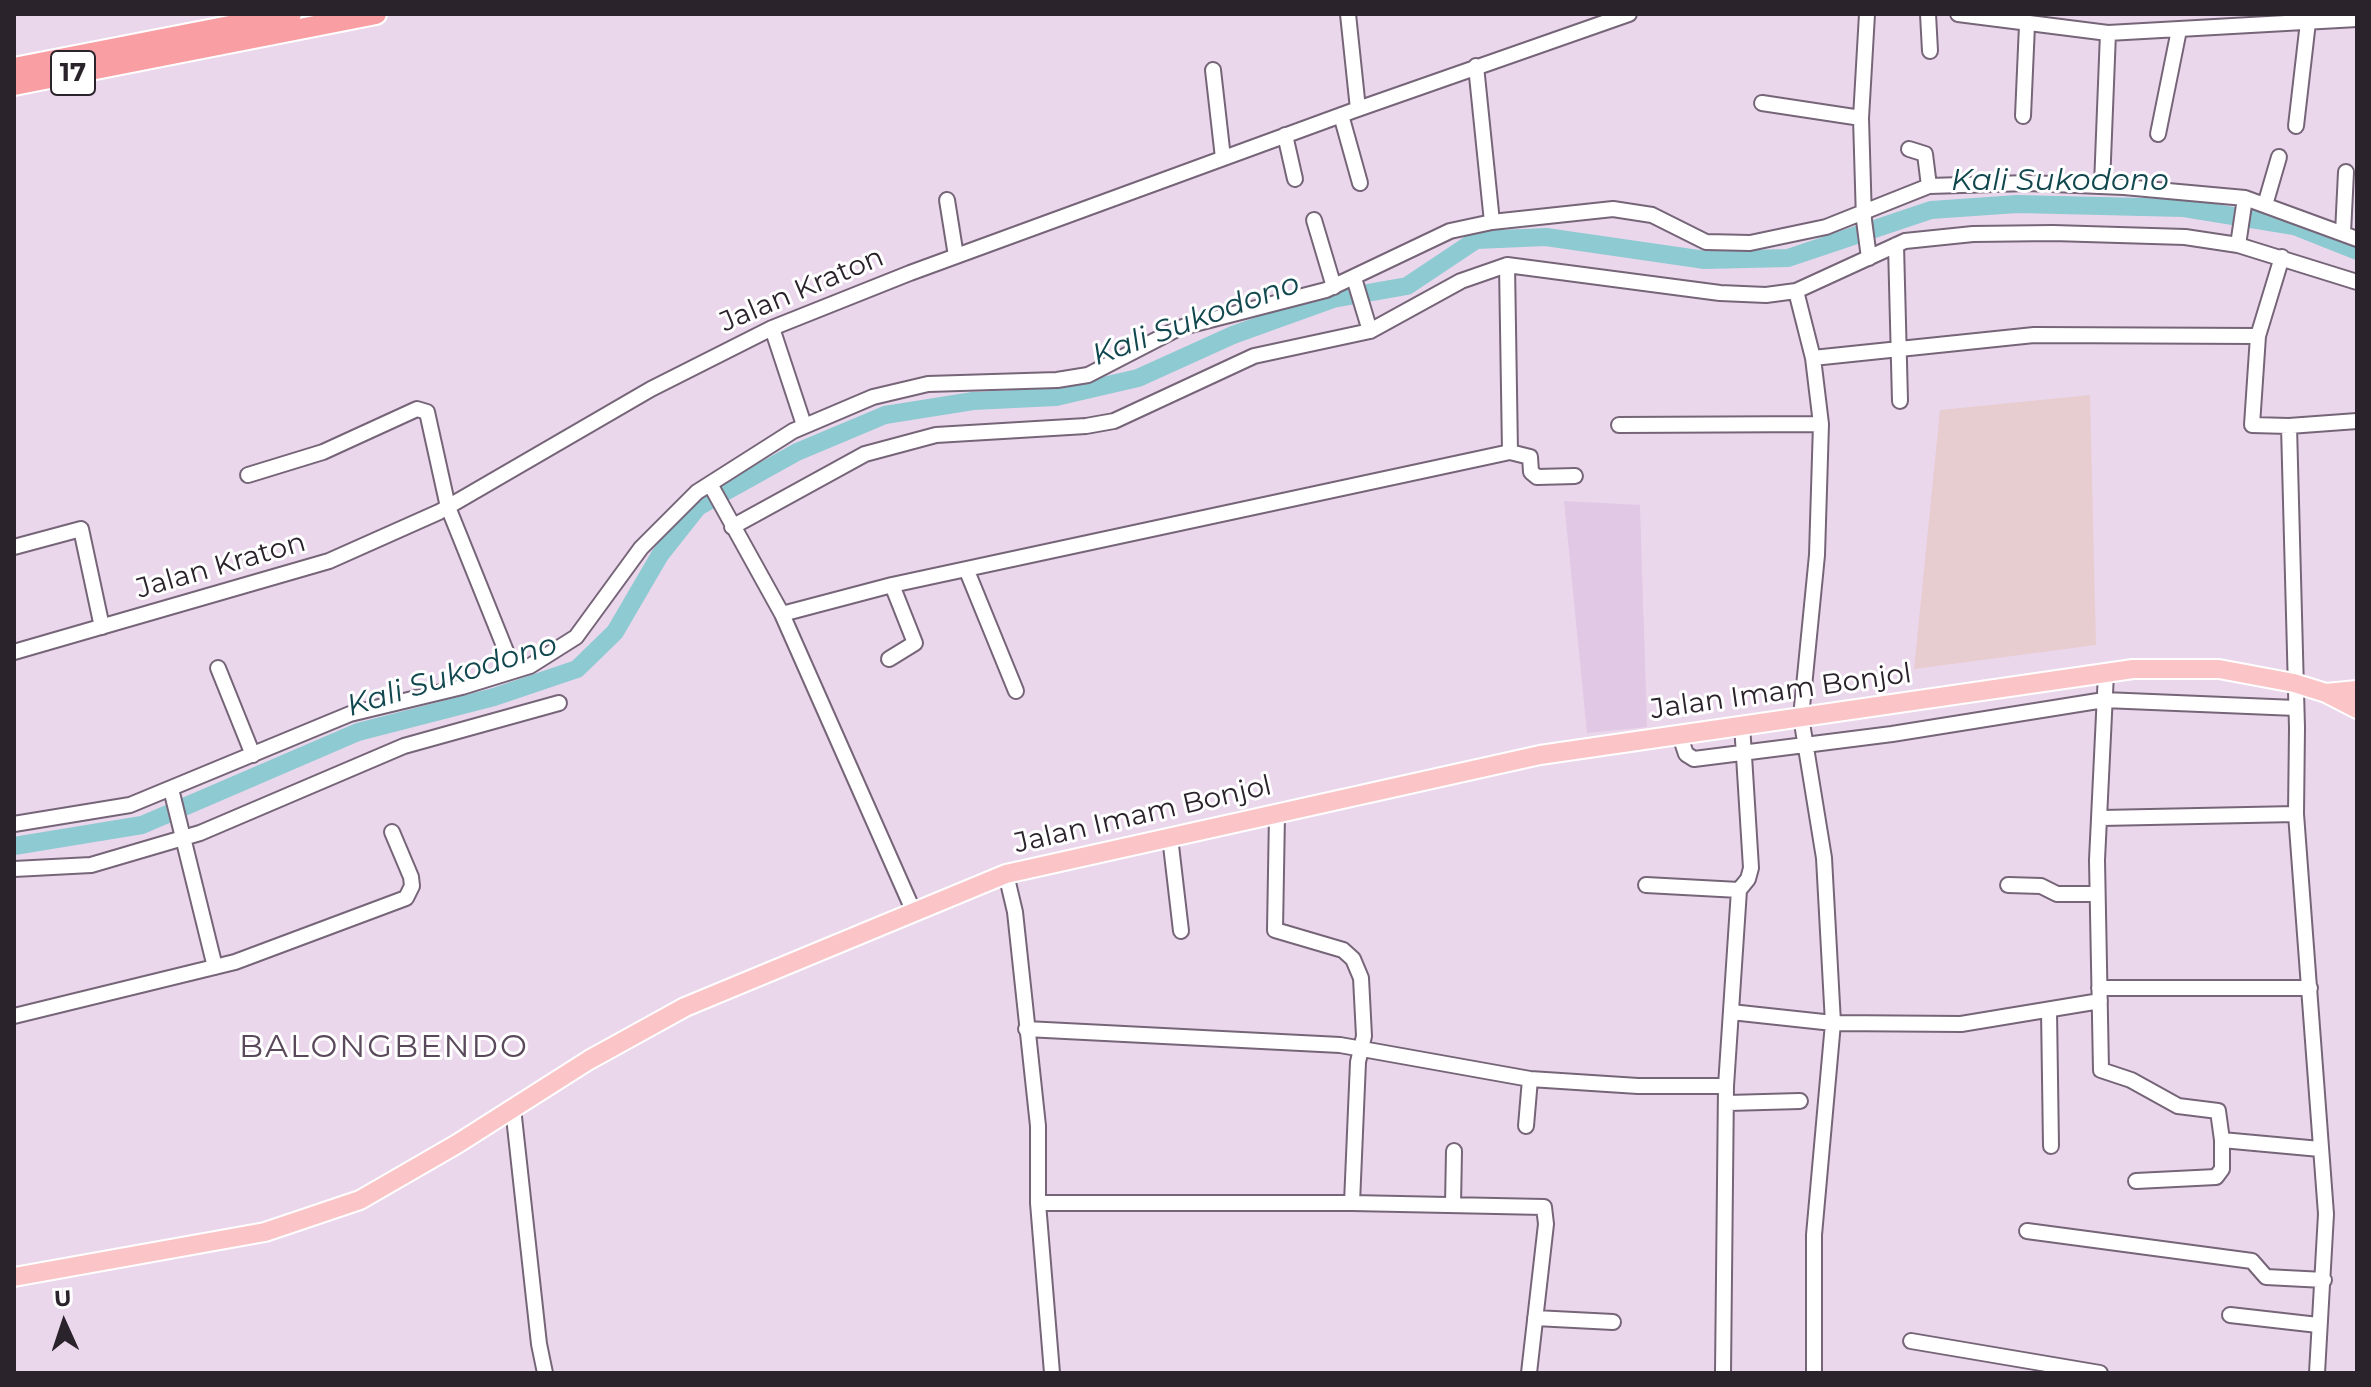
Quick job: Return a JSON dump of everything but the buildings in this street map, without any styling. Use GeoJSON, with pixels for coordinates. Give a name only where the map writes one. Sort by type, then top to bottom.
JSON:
{"type":"FeatureCollection","features":[{"type":"Feature","properties":{"kind":"highway","name":"17"},"geometry":{"type":"LineString","coordinates":[[14,68],[291,14]]}},
{"type":"Feature","properties":{"kind":"highway","name":"17"},"geometry":{"type":"LineString","coordinates":[[14,85],[376,14]]}},
{"type":"Feature","properties":{"kind":"main road","name":"Jalan Imam Bonjol"},"geometry":{"type":"LineString","coordinates":[[14,1277],[206,1244],[278,1228],[360,1200],[409,1174],[624,1039],[685,1007],[1006,874],[1467,769],[1679,733],[2106,673],[2176,667],[2219,669],[2294,683],[2326,693],[2357,690]]}},
{"type":"Feature","properties":{"kind":"main road"},"geometry":{"type":"LineString","coordinates":[[2326,693],[2357,709]]}},
{"type":"Feature","properties":{"kind":"street"},"geometry":{"type":"LineString","coordinates":[[1348,14],[1358,109]]}},
{"type":"Feature","properties":{"kind":"street","name":"Jalan Kraton"},"geometry":{"type":"LineString","coordinates":[[14,652],[329,561],[448,507],[677,374],[772,328],[956,256],[1285,135],[1629,14]]}},
{"type":"Feature","properties":{"kind":"street"},"geometry":{"type":"LineString","coordinates":[[1867,14],[1861,118],[1864,215],[1869,254]]}},
{"type":"Feature","properties":{"kind":"street"},"geometry":{"type":"LineString","coordinates":[[1928,14],[1930,51]]}},
{"type":"Feature","properties":{"kind":"street"},"geometry":{"type":"LineString","coordinates":[[1958,14],[2108,33],[2357,19]]}},
{"type":"Feature","properties":{"kind":"street"},"geometry":{"type":"LineString","coordinates":[[2296,126],[2308,22]]}},
{"type":"Feature","properties":{"kind":"street"},"geometry":{"type":"LineString","coordinates":[[2023,116],[2027,25]]}},
{"type":"Feature","properties":{"kind":"street"},"geometry":{"type":"LineString","coordinates":[[2158,134],[2179,30]]}},
{"type":"Feature","properties":{"kind":"street"},"geometry":{"type":"LineString","coordinates":[[2102,185],[2108,33]]}},
{"type":"Feature","properties":{"kind":"street"},"geometry":{"type":"LineString","coordinates":[[1476,66],[1492,222]]}},
{"type":"Feature","properties":{"kind":"street"},"geometry":{"type":"LineString","coordinates":[[1213,70],[1223,158]]}},
{"type":"Feature","properties":{"kind":"street"},"geometry":{"type":"LineString","coordinates":[[1762,103],[1861,118]]}},
{"type":"Feature","properties":{"kind":"street"},"geometry":{"type":"LineString","coordinates":[[1341,115],[1360,183]]}},
{"type":"Feature","properties":{"kind":"street"},"geometry":{"type":"LineString","coordinates":[[1285,135],[1295,179]]}},
{"type":"Feature","properties":{"kind":"street"},"geometry":{"type":"LineString","coordinates":[[1909,149],[1925,153],[1929,186]]}},
{"type":"Feature","properties":{"kind":"street"},"geometry":{"type":"LineString","coordinates":[[2265,205],[2279,157]]}},
{"type":"Feature","properties":{"kind":"street"},"geometry":{"type":"LineString","coordinates":[[14,824],[110,810],[172,793],[350,714],[514,671],[547,658],[571,642],[672,513],[804,425],[898,389],[1088,375],[1195,323],[1356,282],[1437,235],[1492,222],[1626,209],[1652,215],[1698,239],[1725,245],[1750,243],[1826,227],[1864,215],[1929,186],[2017,183],[2102,185],[2265,205],[2350,236],[2346,172]]}},
{"type":"Feature","properties":{"kind":"street"},"geometry":{"type":"LineString","coordinates":[[947,200],[956,256]]}},
{"type":"Feature","properties":{"kind":"street"},"geometry":{"type":"LineString","coordinates":[[2238,241],[2245,203]]}},
{"type":"Feature","properties":{"kind":"street"},"geometry":{"type":"LineString","coordinates":[[1314,220],[1334,287]]}},
{"type":"Feature","properties":{"kind":"street"},"geometry":{"type":"LineString","coordinates":[[730,524],[854,459],[902,443],[964,432],[1086,426],[1114,421],[1254,356],[1368,326],[1461,281],[1507,265],[1755,296],[1796,291],[1869,254],[1914,239],[1973,234],[2053,233],[2238,241],[2357,282]]}},
{"type":"Feature","properties":{"kind":"street"},"geometry":{"type":"LineString","coordinates":[[1896,245],[1900,401]]}},
{"type":"Feature","properties":{"kind":"street"},"geometry":{"type":"LineString","coordinates":[[2282,257],[2258,336],[2252,425],[2289,426],[2357,421]]}},
{"type":"Feature","properties":{"kind":"street"},"geometry":{"type":"LineString","coordinates":[[1507,265],[1510,452]]}},
{"type":"Feature","properties":{"kind":"street"},"geometry":{"type":"LineString","coordinates":[[1356,282],[1368,326]]}},
{"type":"Feature","properties":{"kind":"street"},"geometry":{"type":"LineString","coordinates":[[1796,291],[1813,358],[1821,424],[1809,716],[1803,746],[1822,841],[1833,1023],[1814,1235],[1814,1373]]}},
{"type":"Feature","properties":{"kind":"street"},"geometry":{"type":"LineString","coordinates":[[772,328],[804,425]]}},
{"type":"Feature","properties":{"kind":"street"},"geometry":{"type":"LineString","coordinates":[[1813,358],[2034,335],[2258,336]]}},
{"type":"Feature","properties":{"kind":"street"},"geometry":{"type":"LineString","coordinates":[[248,475],[323,452],[422,409],[428,413],[448,507],[514,671]]}},
{"type":"Feature","properties":{"kind":"street"},"geometry":{"type":"LineString","coordinates":[[1619,425],[1821,424]]}},
{"type":"Feature","properties":{"kind":"street"},"geometry":{"type":"LineString","coordinates":[[2289,426],[2296,814],[2326,1214],[2317,1373]]}},
{"type":"Feature","properties":{"kind":"street"},"geometry":{"type":"LineString","coordinates":[[782,614],[892,585],[1510,452],[1530,457],[1531,472],[1537,477],[1575,476]]}},
{"type":"Feature","properties":{"kind":"street"},"geometry":{"type":"LineString","coordinates":[[712,488],[782,614],[913,910]]}},
{"type":"Feature","properties":{"kind":"street"},"geometry":{"type":"LineString","coordinates":[[14,547],[81,529],[102,627]]}},
{"type":"Feature","properties":{"kind":"street"},"geometry":{"type":"LineString","coordinates":[[967,571],[1016,691]]}},
{"type":"Feature","properties":{"kind":"street"},"geometry":{"type":"LineString","coordinates":[[889,659],[915,643],[892,585]]}},
{"type":"Feature","properties":{"kind":"street"},"geometry":{"type":"LineString","coordinates":[[218,668],[253,755]]}},
{"type":"Feature","properties":{"kind":"street"},"geometry":{"type":"LineString","coordinates":[[2106,673],[2097,894],[2102,1072],[2131,1080],[2178,1106],[2218,1111],[2222,1140],[2222,1169],[2216,1177],[2136,1181]]}},
{"type":"Feature","properties":{"kind":"street"},"geometry":{"type":"LineString","coordinates":[[1679,733],[1686,754],[1694,759],[1821,744],[2104,700],[2296,708]]}},
{"type":"Feature","properties":{"kind":"street"},"geometry":{"type":"LineString","coordinates":[[14,869],[91,865],[183,831],[269,806],[404,746],[559,703]]}},
{"type":"Feature","properties":{"kind":"street"},"geometry":{"type":"LineString","coordinates":[[1809,716],[1821,744]]}},
{"type":"Feature","properties":{"kind":"street"},"geometry":{"type":"LineString","coordinates":[[1723,1373],[1726,1086],[1739,890],[1748,879],[1751,868],[1742,724]]}},
{"type":"Feature","properties":{"kind":"street"},"geometry":{"type":"LineString","coordinates":[[172,793],[215,967]]}},
{"type":"Feature","properties":{"kind":"street"},"geometry":{"type":"LineString","coordinates":[[1277,814],[1275,930],[1338,948],[1353,959],[1361,978],[1364,1037],[1360,1046],[1352,1203]]}},
{"type":"Feature","properties":{"kind":"street"},"geometry":{"type":"LineString","coordinates":[[2101,818],[2296,814]]}},
{"type":"Feature","properties":{"kind":"street"},"geometry":{"type":"LineString","coordinates":[[14,1016],[215,967],[364,916],[406,898],[412,886],[411,877],[392,832]]}},
{"type":"Feature","properties":{"kind":"street"},"geometry":{"type":"LineString","coordinates":[[1170,837],[1181,931]]}},
{"type":"Feature","properties":{"kind":"street"},"geometry":{"type":"LineString","coordinates":[[1006,874],[1016,919],[1038,1126],[1038,1203],[1052,1373]]}},
{"type":"Feature","properties":{"kind":"street"},"geometry":{"type":"LineString","coordinates":[[1646,885],[1739,890]]}},
{"type":"Feature","properties":{"kind":"street"},"geometry":{"type":"LineString","coordinates":[[2008,885],[2045,887],[2057,894],[2097,894]]}},
{"type":"Feature","properties":{"kind":"street"},"geometry":{"type":"LineString","coordinates":[[1731,1012],[1833,1023],[1961,1024],[2049,1010],[2100,994],[2310,988]]}},
{"type":"Feature","properties":{"kind":"street"},"geometry":{"type":"LineString","coordinates":[[2049,1010],[2051,1146]]}},
{"type":"Feature","properties":{"kind":"street"},"geometry":{"type":"LineString","coordinates":[[1026,1029],[1360,1046],[1530,1079],[1638,1086],[1726,1086]]}},
{"type":"Feature","properties":{"kind":"street"},"geometry":{"type":"LineString","coordinates":[[1526,1126],[1530,1079]]}},
{"type":"Feature","properties":{"kind":"street"},"geometry":{"type":"LineString","coordinates":[[1728,1103],[1800,1101]]}},
{"type":"Feature","properties":{"kind":"street"},"geometry":{"type":"LineString","coordinates":[[513,1108],[545,1373]]}},
{"type":"Feature","properties":{"kind":"street"},"geometry":{"type":"LineString","coordinates":[[2222,1140],[2320,1149]]}},
{"type":"Feature","properties":{"kind":"street"},"geometry":{"type":"LineString","coordinates":[[1453,1205],[1454,1151]]}},
{"type":"Feature","properties":{"kind":"street"},"geometry":{"type":"LineString","coordinates":[[1038,1203],[1352,1203],[1535,1206],[1546,1209],[1529,1373]]}},
{"type":"Feature","properties":{"kind":"street"},"geometry":{"type":"LineString","coordinates":[[2027,1231],[2252,1261],[2266,1277],[2324,1280]]}},
{"type":"Feature","properties":{"kind":"street"},"geometry":{"type":"LineString","coordinates":[[2230,1315],[2318,1325]]}},
{"type":"Feature","properties":{"kind":"street"},"geometry":{"type":"LineString","coordinates":[[1535,1318],[1613,1322]]}},
{"type":"Feature","properties":{"kind":"street"},"geometry":{"type":"LineString","coordinates":[[1911,1341],[2100,1373]]}},
{"type":"Feature","properties":{"kind":"shaded area"},"geometry":{"type":"Polygon","coordinates":[[[2090,395],[2096,645],[1914,669],[1940,410],[2090,395]]]}},
{"type":"Feature","properties":{"kind":"shaded area"},"geometry":{"type":"Polygon","coordinates":[[[1564,501],[1640,505],[1647,727],[1587,733],[1564,501]]]}},
{"type":"Feature","properties":{"kind":"waterway","name":"Kali Sukodono"},"geometry":{"type":"LineString","coordinates":[[14,846],[142,825],[358,732],[494,697],[577,669],[615,632],[660,555],[698,507],[797,452],[885,415],[973,401],[1056,397],[1138,378],[1233,335],[1333,299],[1407,286],[1476,240],[1546,237],[1705,260],[1788,258],[1931,210],[2017,204],[2184,208],[2294,226],[2357,251]]}},
{"type":"Feature","properties":{"kind":"district","name":"BALONGBENDO"},"geometry":{"type":"Point","coordinates":[384,1048]}}]}
